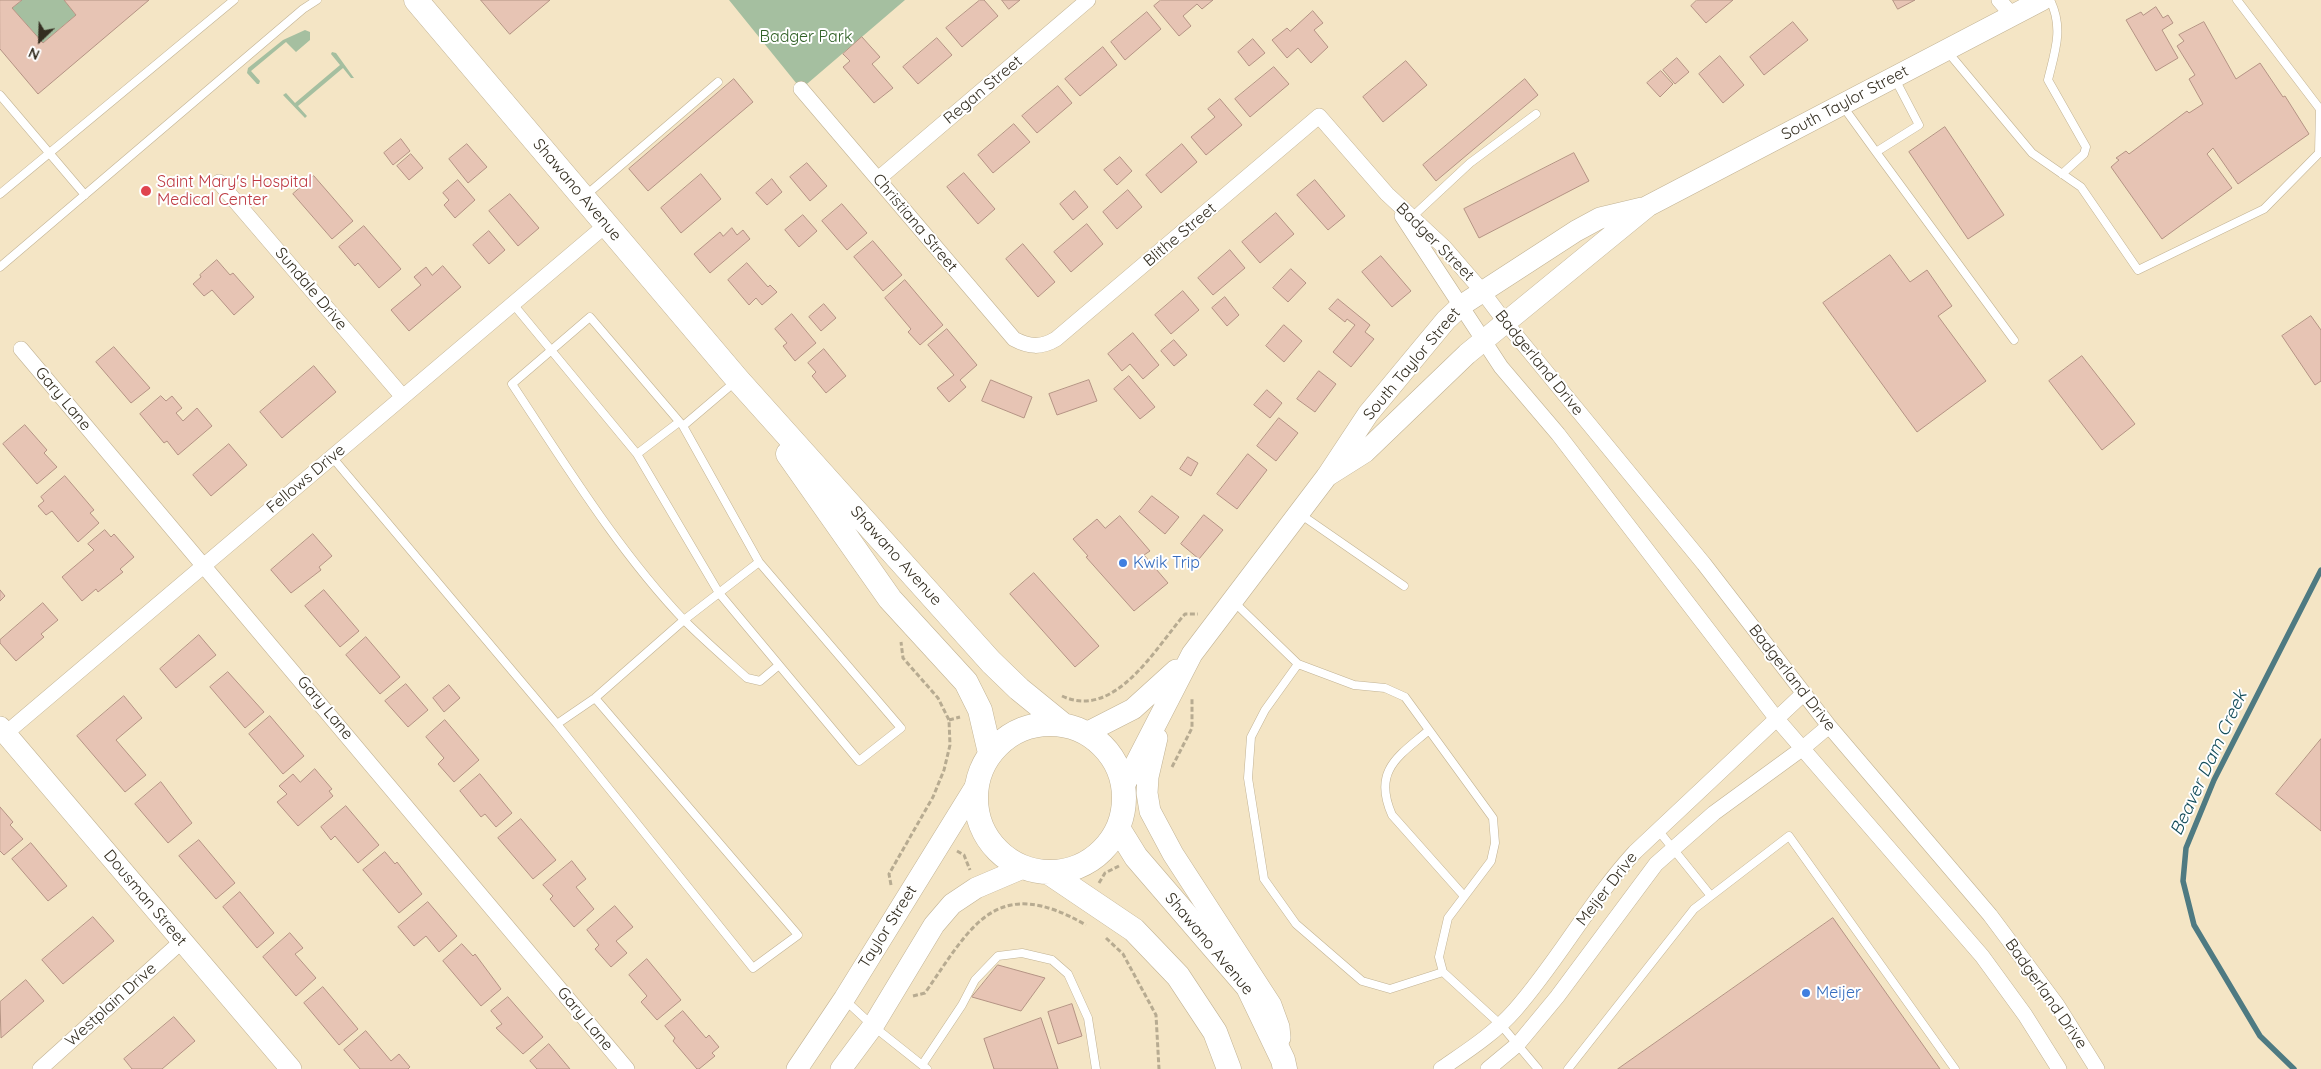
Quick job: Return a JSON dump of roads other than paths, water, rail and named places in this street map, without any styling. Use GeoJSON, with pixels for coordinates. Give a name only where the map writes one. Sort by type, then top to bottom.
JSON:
{"type":"FeatureCollection","features":[{"type":"Feature","properties":{"kind":"main road","name":"Shawano Avenue"},"geometry":{"type":"LineString","coordinates":[[416,0],[738,380],[990,662],[1019,689],[1062,724]]}},
{"type":"Feature","properties":{"kind":"main road","name":"Shawano Avenue"},"geometry":{"type":"LineString","coordinates":[[738,380],[890,599],[966,682],[980,710],[990,753]]}},
{"type":"Feature","properties":{"kind":"main road"},"geometry":{"type":"LineString","coordinates":[[1042,724],[1062,724],[1086,733],[1104,746],[1117,765],[1124,786],[1124,808],[1118,828],[1107,847],[1090,861],[1070,870],[1048,872],[1024,868],[1001,854],[985,834],[976,810],[976,784],[982,768],[990,753],[1005,738],[1022,729],[1042,724]]}},
{"type":"Feature","properties":{"kind":"main road","name":"Shawano Avenue"},"geometry":{"type":"LineString","coordinates":[[1118,828],[1136,858],[1248,987],[1284,1065]]}},
{"type":"Feature","properties":{"kind":"main road"},"geometry":{"type":"LineString","coordinates":[[1048,872],[1134,930],[1178,976],[1215,1032],[1229,1069]]}},
{"type":"Feature","properties":{"kind":"street","name":"Regan Street"},"geometry":{"type":"LineString","coordinates":[[878,179],[1088,0]]}},
{"type":"Feature","properties":{"kind":"street","name":"South Taylor Street"},"geometry":{"type":"LineString","coordinates":[[1327,476],[1366,452],[1467,354],[1648,206],[1946,50],[2005,8],[2042,0]]}},
{"type":"Feature","properties":{"kind":"street","name":"Christiana Street"},"geometry":{"type":"LineString","coordinates":[[801,88],[1014,339],[1025,345],[1037,346]]}},
{"type":"Feature","properties":{"kind":"street","name":"Badger Street"},"geometry":{"type":"LineString","coordinates":[[1319,116],[1387,194],[1444,247],[1482,291]]}},
{"type":"Feature","properties":{"kind":"street","name":"Blithe Street"},"geometry":{"type":"LineString","coordinates":[[1037,346],[1056,339],[1319,116]]}},
{"type":"Feature","properties":{"kind":"street","name":"Sundale Drive"},"geometry":{"type":"LineString","coordinates":[[219,182],[403,397]]}},
{"type":"Feature","properties":{"kind":"street","name":"Badger Street"},"geometry":{"type":"LineString","coordinates":[[1387,194],[1462,305]]}},
{"type":"Feature","properties":{"kind":"street","name":"South Taylor Street"},"geometry":{"type":"LineString","coordinates":[[1086,733],[1133,709],[1166,681],[1192,654],[1327,476],[1368,414],[1446,320],[1462,305],[1482,291],[1568,236],[1600,218],[1648,206]]}},
{"type":"Feature","properties":{"kind":"street","name":"Fellows Drive"},"geometry":{"type":"LineString","coordinates":[[3,731],[205,565],[606,225]]}},
{"type":"Feature","properties":{"kind":"street","name":"Badgerland Drive"},"geometry":{"type":"LineString","coordinates":[[1482,291],[1506,323],[1699,558],[1829,726],[1990,915],[2057,1005],[2097,1069]]}},
{"type":"Feature","properties":{"kind":"street","name":"Badgerland Drive"},"geometry":{"type":"LineString","coordinates":[[1462,305],[1501,367],[1558,434],[1776,718],[1982,956],[2025,1015],[2059,1069]]}},
{"type":"Feature","properties":{"kind":"street","name":"Gary Lane"},"geometry":{"type":"LineString","coordinates":[[21,349],[205,565],[627,1069]]}},
{"type":"Feature","properties":{"kind":"street","name":"South Taylor Street"},"geometry":{"type":"LineString","coordinates":[[1124,786],[1192,654]]}},
{"type":"Feature","properties":{"kind":"street","name":"Meijer Drive"},"geometry":{"type":"LineString","coordinates":[[1441,1069],[1501,1025],[1524,999],[1613,875],[1658,830],[1803,694]]}},
{"type":"Feature","properties":{"kind":"street"},"geometry":{"type":"LineString","coordinates":[[1168,699],[1148,777],[1147,793],[1150,811],[1173,854],[1271,1006],[1279,1027],[1284,1065]]}},
{"type":"Feature","properties":{"kind":"street","name":"Meijer Drive"},"geometry":{"type":"LineString","coordinates":[[1488,1069],[1518,1044],[1557,997],[1656,864],[1714,813],[1803,748],[1829,726]]}},
{"type":"Feature","properties":{"kind":"street","name":"Dousman Street"},"geometry":{"type":"LineString","coordinates":[[3,731],[291,1069]]}},
{"type":"Feature","properties":{"kind":"street","name":"Taylor Street"},"geometry":{"type":"LineString","coordinates":[[802,1066],[976,784]]}},
{"type":"Feature","properties":{"kind":"street"},"geometry":{"type":"LineString","coordinates":[[841,1069],[873,1026],[934,925],[952,904],[976,888],[1024,868]]}},
{"type":"Feature","properties":{"kind":"street","name":"Westplain Drive"},"geometry":{"type":"LineString","coordinates":[[40,1069],[182,941]]}},
{"type":"Feature","properties":{"kind":"lane"},"geometry":{"type":"LineString","coordinates":[[0,194],[234,0]]}},
{"type":"Feature","properties":{"kind":"lane"},"geometry":{"type":"LineString","coordinates":[[0,267],[302,9],[317,0]]}},
{"type":"Feature","properties":{"kind":"lane"},"geometry":{"type":"LineString","coordinates":[[2050,0],[2057,14],[2058,37],[2048,80],[2086,147],[2084,154],[2062,174]]}},
{"type":"Feature","properties":{"kind":"lane"},"geometry":{"type":"LineString","coordinates":[[1946,50],[2032,153],[2081,187],[2138,270],[2264,209],[2319,153],[2320,109],[2237,0]]}},
{"type":"Feature","properties":{"kind":"lane"},"geometry":{"type":"LineString","coordinates":[[1876,152],[1919,125],[1894,77]]}},
{"type":"Feature","properties":{"kind":"lane"},"geometry":{"type":"LineString","coordinates":[[584,198],[718,82]]}},
{"type":"Feature","properties":{"kind":"lane"},"geometry":{"type":"LineString","coordinates":[[0,95],[85,195]]}},
{"type":"Feature","properties":{"kind":"lane"},"geometry":{"type":"LineString","coordinates":[[1842,104],[2014,340]]}},
{"type":"Feature","properties":{"kind":"lane"},"geometry":{"type":"LineString","coordinates":[[1412,217],[1470,163],[1536,114]]}},
{"type":"Feature","properties":{"kind":"lane"},"geometry":{"type":"LineString","coordinates":[[513,304],[551,349],[637,454],[720,593],[859,761],[901,728],[759,562],[681,424],[590,317],[551,349],[512,384],[582,490],[628,552],[684,620],[747,678],[760,681],[779,665]]}},
{"type":"Feature","properties":{"kind":"lane"},"geometry":{"type":"LineString","coordinates":[[637,454],[681,424],[738,380]]}},
{"type":"Feature","properties":{"kind":"lane"},"geometry":{"type":"LineString","coordinates":[[332,458],[557,724],[753,968],[798,935],[595,698]]}},
{"type":"Feature","properties":{"kind":"lane"},"geometry":{"type":"LineString","coordinates":[[1299,512],[1404,586]]}},
{"type":"Feature","properties":{"kind":"lane"},"geometry":{"type":"LineString","coordinates":[[557,724],[595,698],[684,620],[759,562]]}},
{"type":"Feature","properties":{"kind":"lane"},"geometry":{"type":"LineString","coordinates":[[1233,600],[1298,664],[1354,685],[1385,688],[1405,697],[1494,818],[1496,843],[1491,861],[1448,918],[1439,957],[1443,972],[1501,1025],[1538,1069]]}},
{"type":"Feature","properties":{"kind":"lane"},"geometry":{"type":"LineString","coordinates":[[1298,664],[1265,710],[1251,737],[1248,778],[1264,879],[1296,924],[1362,981],[1390,989],[1443,972]]}},
{"type":"Feature","properties":{"kind":"lane"},"geometry":{"type":"LineString","coordinates":[[1429,730],[1393,760],[1386,778],[1386,803],[1392,815],[1464,896]]}},
{"type":"Feature","properties":{"kind":"lane"},"geometry":{"type":"LineString","coordinates":[[1658,830],[1711,896]]}},
{"type":"Feature","properties":{"kind":"lane"},"geometry":{"type":"LineString","coordinates":[[1568,1069],[1694,909],[1789,836],[1955,1069]]}},
{"type":"Feature","properties":{"kind":"lane"},"geometry":{"type":"LineString","coordinates":[[844,999],[873,1026],[924,1067],[962,1004],[974,980],[998,956],[1022,953],[1052,960],[1068,974],[1088,1018],[1096,1069]]}},
{"type":"Feature","properties":{"kind":"waterway","name":"Beaver Dam Creek"},"geometry":{"type":"LineString","coordinates":[[2294,1069],[2260,1036],[2194,925],[2183,881],[2186,848],[2214,780],[2321,570]]}},
{"type":"Feature","properties":{"kind":"place","name":"Saint Mary's Hospital Medical Center"},"geometry":{"type":"Point","coordinates":[146,191]}},
{"type":"Feature","properties":{"kind":"place","name":"Kwik Trip"},"geometry":{"type":"Point","coordinates":[1123,563]}},
{"type":"Feature","properties":{"kind":"place","name":"Meijer"},"geometry":{"type":"Point","coordinates":[1806,993]}},
{"type":"Feature","properties":{"kind":"park label","name":"Badger Park"},"geometry":{"type":"Point","coordinates":[806,37]}}]}
